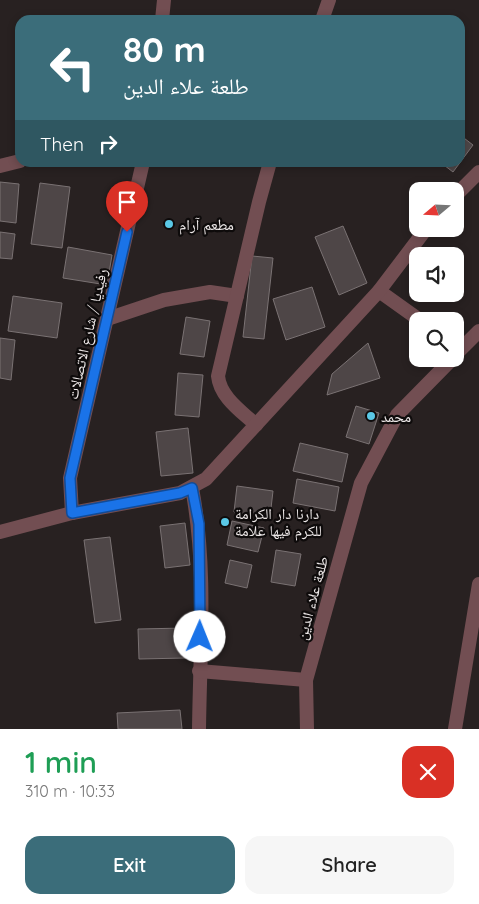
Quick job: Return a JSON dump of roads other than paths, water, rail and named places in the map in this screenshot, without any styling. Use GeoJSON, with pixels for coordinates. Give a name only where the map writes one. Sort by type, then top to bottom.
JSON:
{"type":"FeatureCollection","features":[{"type":"Feature","properties":{"kind":"street"},"geometry":{"type":"LineString","coordinates":[[162,15],[164,0]]}},
{"type":"Feature","properties":{"kind":"street"},"geometry":{"type":"LineString","coordinates":[[324,15],[329,0]]}},
{"type":"Feature","properties":{"kind":"street"},"geometry":{"type":"LineString","coordinates":[[0,166],[15,162]]}},
{"type":"Feature","properties":{"kind":"street","name":"رفيديا / شارع الاتصالات"},"geometry":{"type":"LineString","coordinates":[[72,513],[70,478],[142,167]]}},
{"type":"Feature","properties":{"kind":"street"},"geometry":{"type":"LineString","coordinates":[[256,425],[226,396],[219,382],[218,369],[269,167]]}},
{"type":"Feature","properties":{"kind":"street"},"geometry":{"type":"LineString","coordinates":[[464,187],[479,172]]}},
{"type":"Feature","properties":{"kind":"street"},"geometry":{"type":"LineString","coordinates":[[0,532],[72,513],[180,493],[192,488],[213,473],[379,292],[419,238]]}},
{"type":"Feature","properties":{"kind":"street"},"geometry":{"type":"LineString","coordinates":[[107,319],[164,300],[210,292],[237,296]]}},
{"type":"Feature","properties":{"kind":"street"},"geometry":{"type":"LineString","coordinates":[[379,292],[409,313]]}},
{"type":"Feature","properties":{"kind":"street","name":"طلعة علاء الدين"},"geometry":{"type":"LineString","coordinates":[[464,345],[479,331]]}},
{"type":"Feature","properties":{"kind":"street","name":"طلعة علاء الدين"},"geometry":{"type":"LineString","coordinates":[[307,729],[306,680],[361,483],[397,415],[442,367]]}},
{"type":"Feature","properties":{"kind":"street"},"geometry":{"type":"LineString","coordinates":[[192,488],[199,524],[201,567],[199,729]]}},
{"type":"Feature","properties":{"kind":"street"},"geometry":{"type":"LineString","coordinates":[[455,729],[479,584]]}},
{"type":"Feature","properties":{"kind":"street"},"geometry":{"type":"LineString","coordinates":[[199,671],[306,680]]}},
{"type":"Feature","properties":{"kind":"place","name":"مطعم آرام"},"geometry":{"type":"Point","coordinates":[169,224]}},
{"type":"Feature","properties":{"kind":"place","name":"محمد"},"geometry":{"type":"Point","coordinates":[371,416]}},
{"type":"Feature","properties":{"kind":"place","name":"دارنا دار الكرامة للكرم فيها علامة"},"geometry":{"type":"Point","coordinates":[225,522]}}]}
